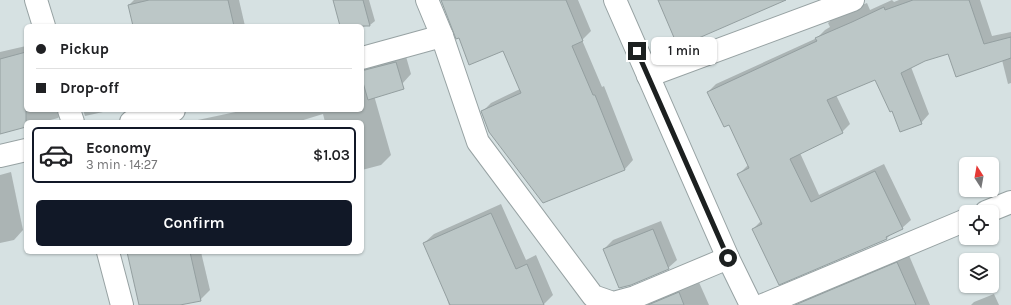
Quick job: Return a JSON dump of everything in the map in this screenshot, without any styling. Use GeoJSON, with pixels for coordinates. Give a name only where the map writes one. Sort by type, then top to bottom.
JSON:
{"type":"FeatureCollection","features":[{"type":"Feature","properties":{"kind":"street"},"geometry":{"type":"LineString","coordinates":[[36,0],[43,24]]}},
{"type":"Feature","properties":{"kind":"street"},"geometry":{"type":"LineString","coordinates":[[427,0],[442,36],[478,142],[593,296],[613,303],[636,297],[728,258]]}},
{"type":"Feature","properties":{"kind":"street"},"geometry":{"type":"LineString","coordinates":[[615,0],[728,258],[751,305]]}},
{"type":"Feature","properties":{"kind":"street"},"geometry":{"type":"LineString","coordinates":[[648,76],[853,0]]}},
{"type":"Feature","properties":{"kind":"street"},"geometry":{"type":"LineString","coordinates":[[364,57],[442,36]]}},
{"type":"Feature","properties":{"kind":"street"},"geometry":{"type":"LineString","coordinates":[[138,120],[167,112]]}},
{"type":"Feature","properties":{"kind":"street"},"geometry":{"type":"LineString","coordinates":[[0,156],[24,150]]}},
{"type":"Feature","properties":{"kind":"street"},"geometry":{"type":"LineString","coordinates":[[999,207],[1011,202]]}},
{"type":"Feature","properties":{"kind":"street"},"geometry":{"type":"LineString","coordinates":[[763,305],[959,223]]}},
{"type":"Feature","properties":{"kind":"street"},"geometry":{"type":"LineString","coordinates":[[109,254],[122,305]]}},
{"type":"Feature","properties":{"kind":"building"},"geometry":{"type":"Polygon","coordinates":[[[149,0],[228,0],[234,24],[133,24],[128,5],[149,0]]]}},
{"type":"Feature","properties":{"kind":"building"},"geometry":{"type":"Polygon","coordinates":[[[333,0],[363,0],[370,26],[364,26],[364,24],[339,24],[333,0]]]}},
{"type":"Feature","properties":{"kind":"building"},"geometry":{"type":"Polygon","coordinates":[[[441,0],[566,0],[583,41],[572,46],[593,95],[595,95],[625,170],[543,203],[489,132],[481,111],[521,93],[503,51],[469,65],[459,38],[456,39],[441,0]]]}},
{"type":"Feature","properties":{"kind":"building"},"geometry":{"type":"Polygon","coordinates":[[[658,0],[786,0],[678,47],[658,0]]]}},
{"type":"Feature","properties":{"kind":"building"},"geometry":{"type":"Polygon","coordinates":[[[913,0],[969,0],[984,44],[1011,37],[1011,58],[956,77],[948,54],[925,61],[901,73],[922,124],[900,132],[892,111],[890,112],[875,80],[827,100],[843,133],[790,159],[811,202],[875,171],[903,229],[886,237],[887,239],[779,285],[752,229],[762,224],[737,174],[749,168],[729,125],[724,127],[707,92],[817,41],[815,38],[884,7],[885,10],[913,0]]]}},
{"type":"Feature","properties":{"kind":"building"},"geometry":{"type":"Polygon","coordinates":[[[24,53],[24,112],[26,112],[26,120],[24,120],[24,128],[0,134],[0,59],[24,53]]]}},
{"type":"Feature","properties":{"kind":"building"},"geometry":{"type":"Polygon","coordinates":[[[396,62],[404,89],[368,100],[364,86],[365,70],[396,62]]]}},
{"type":"Feature","properties":{"kind":"building"},"geometry":{"type":"Polygon","coordinates":[[[491,213],[516,269],[527,264],[544,305],[450,305],[423,243],[491,213]]]}},
{"type":"Feature","properties":{"kind":"building"},"geometry":{"type":"Polygon","coordinates":[[[653,229],[669,269],[631,285],[619,288],[603,249],[653,229]]]}},
{"type":"Feature","properties":{"kind":"building"},"geometry":{"type":"Polygon","coordinates":[[[127,254],[190,254],[201,301],[180,305],[139,305],[127,254]]]}},
{"type":"Feature","properties":{"kind":"building"},"geometry":{"type":"Polygon","coordinates":[[[897,262],[916,305],[795,305],[897,262]]]}},
{"type":"Feature","properties":{"kind":"building"},"geometry":{"type":"Polygon","coordinates":[[[679,292],[684,305],[648,305],[679,292]]]}},
{"type":"Feature","properties":{"kind":"route"},"geometry":{"type":"LineString","coordinates":[[637,51],[728,258]]}}]}
